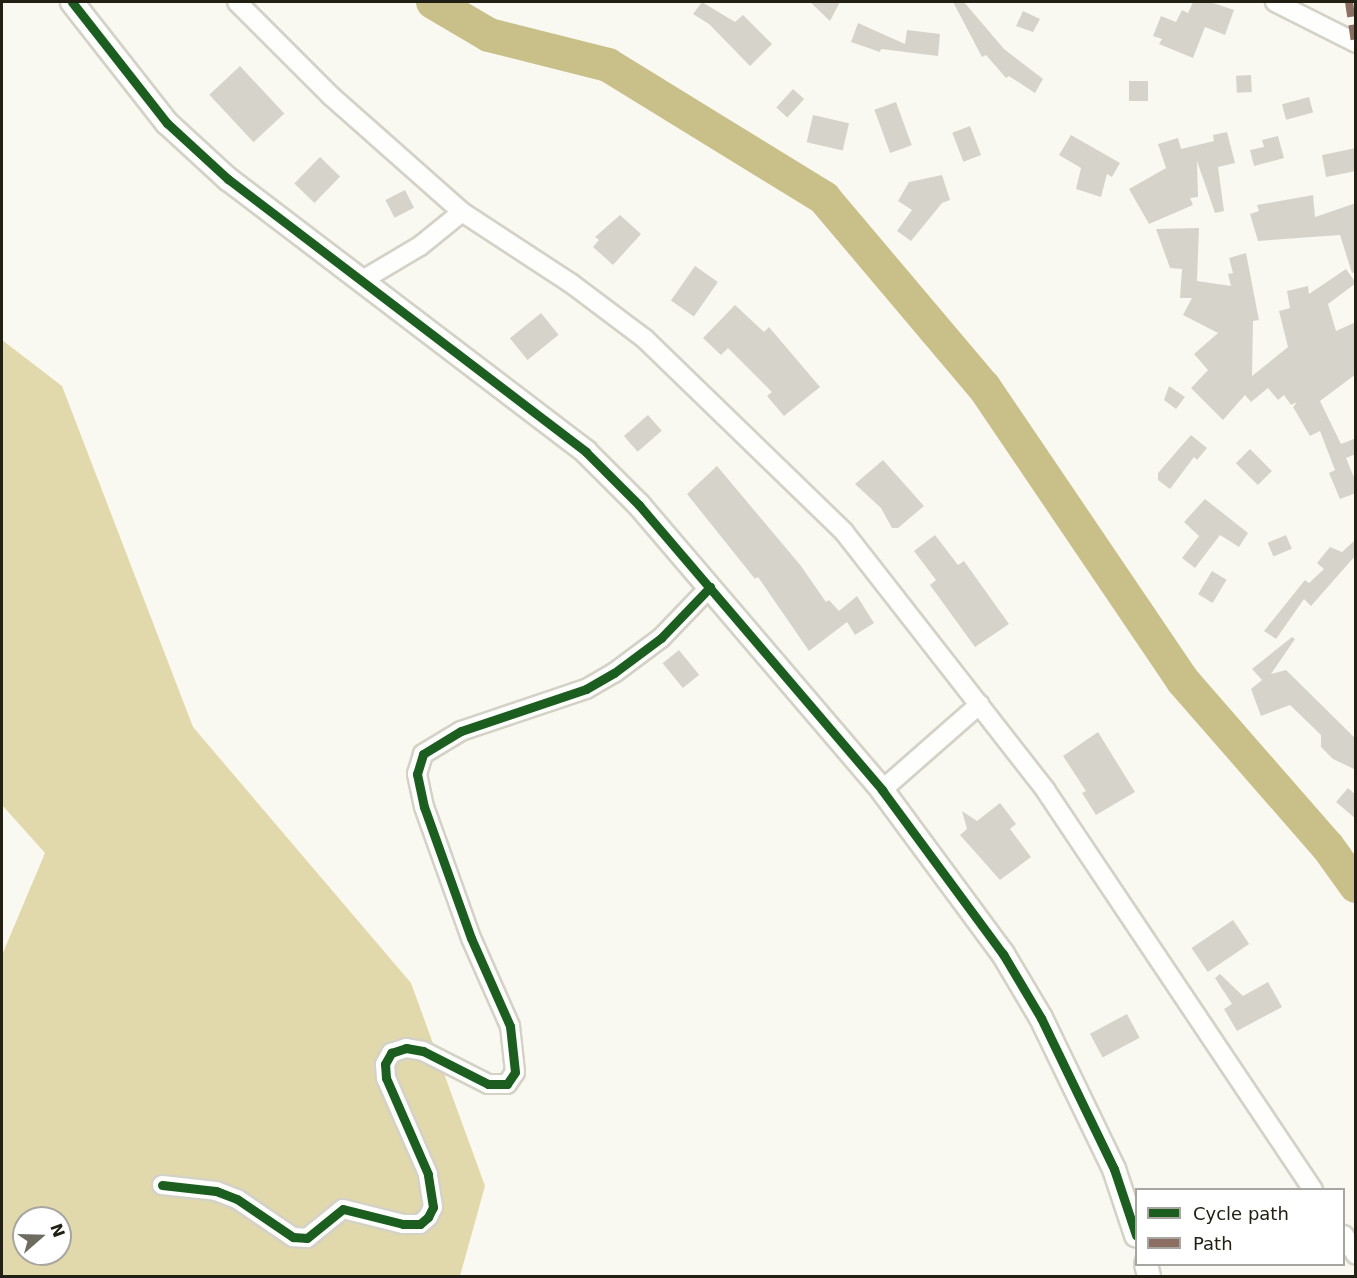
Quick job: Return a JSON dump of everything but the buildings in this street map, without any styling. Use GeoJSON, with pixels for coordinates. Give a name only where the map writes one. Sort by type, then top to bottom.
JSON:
{"type":"FeatureCollection","features":[{"type":"Feature","properties":{"kind":"street"},"geometry":{"type":"LineString","coordinates":[[72,2],[167,123],[228,179],[586,452],[639,505],[882,790],[1024,987],[1114,1169],[1135,1229]]}},
{"type":"Feature","properties":{"kind":"street"},"geometry":{"type":"LineString","coordinates":[[237,2],[331,96],[462,212],[572,284],[645,339],[790,477],[878,571],[1046,791],[1312,1188]]}},
{"type":"Feature","properties":{"kind":"street"},"geometry":{"type":"LineString","coordinates":[[1275,2],[1356,43]]}},
{"type":"Feature","properties":{"kind":"street"},"geometry":{"type":"LineString","coordinates":[[361,281],[420,246],[462,212]]}},
{"type":"Feature","properties":{"kind":"street"},"geometry":{"type":"LineString","coordinates":[[162,1185],[216,1191],[237,1199],[293,1238],[307,1238],[343,1209],[403,1224],[420,1224],[428,1217],[433,1207],[428,1174],[386,1078],[384,1064],[391,1053],[406,1048],[423,1051],[488,1084],[507,1084],[515,1072],[510,1026],[471,938],[424,807],[417,774],[423,754],[461,731],[585,689],[614,673],[662,638],[710,587]]}},
{"type":"Feature","properties":{"kind":"street"},"geometry":{"type":"LineString","coordinates":[[882,790],[980,704]]}},
{"type":"Feature","properties":{"kind":"street"},"geometry":{"type":"LineString","coordinates":[[1345,1237],[1356,1255]]}},
{"type":"Feature","properties":{"kind":"shaded area"},"geometry":{"type":"Polygon","coordinates":[[[2,340],[62,386],[193,727],[411,983],[485,1186],[460,1276],[2,1276],[2,955],[45,853],[2,805],[2,340]]]}},
{"type":"Feature","properties":{"kind":"waterway"},"geometry":{"type":"LineString","coordinates":[[433,2],[489,35],[608,65],[824,198],[984,387],[1183,681],[1328,847],[1356,886]]}},
{"type":"Feature","properties":{"kind":"marked path"},"geometry":{"type":"LineString","coordinates":[[1349,2],[1355,42]]}},
{"type":"Feature","properties":{"kind":"cycle path"},"geometry":{"type":"LineString","coordinates":[[72,2],[167,123],[228,179],[586,452],[639,505],[882,790],[1003,954],[1041,1018],[1114,1169],[1135,1232]]}},
{"type":"Feature","properties":{"kind":"cycle path"},"geometry":{"type":"LineString","coordinates":[[162,1185],[216,1191],[237,1199],[293,1237],[307,1238],[343,1209],[403,1224],[420,1224],[428,1217],[433,1207],[428,1174],[386,1078],[385,1064],[391,1053],[406,1048],[423,1051],[488,1084],[507,1084],[515,1072],[510,1026],[471,938],[424,807],[417,774],[423,754],[461,731],[586,689],[614,673],[661,638],[710,587]]}}]}
